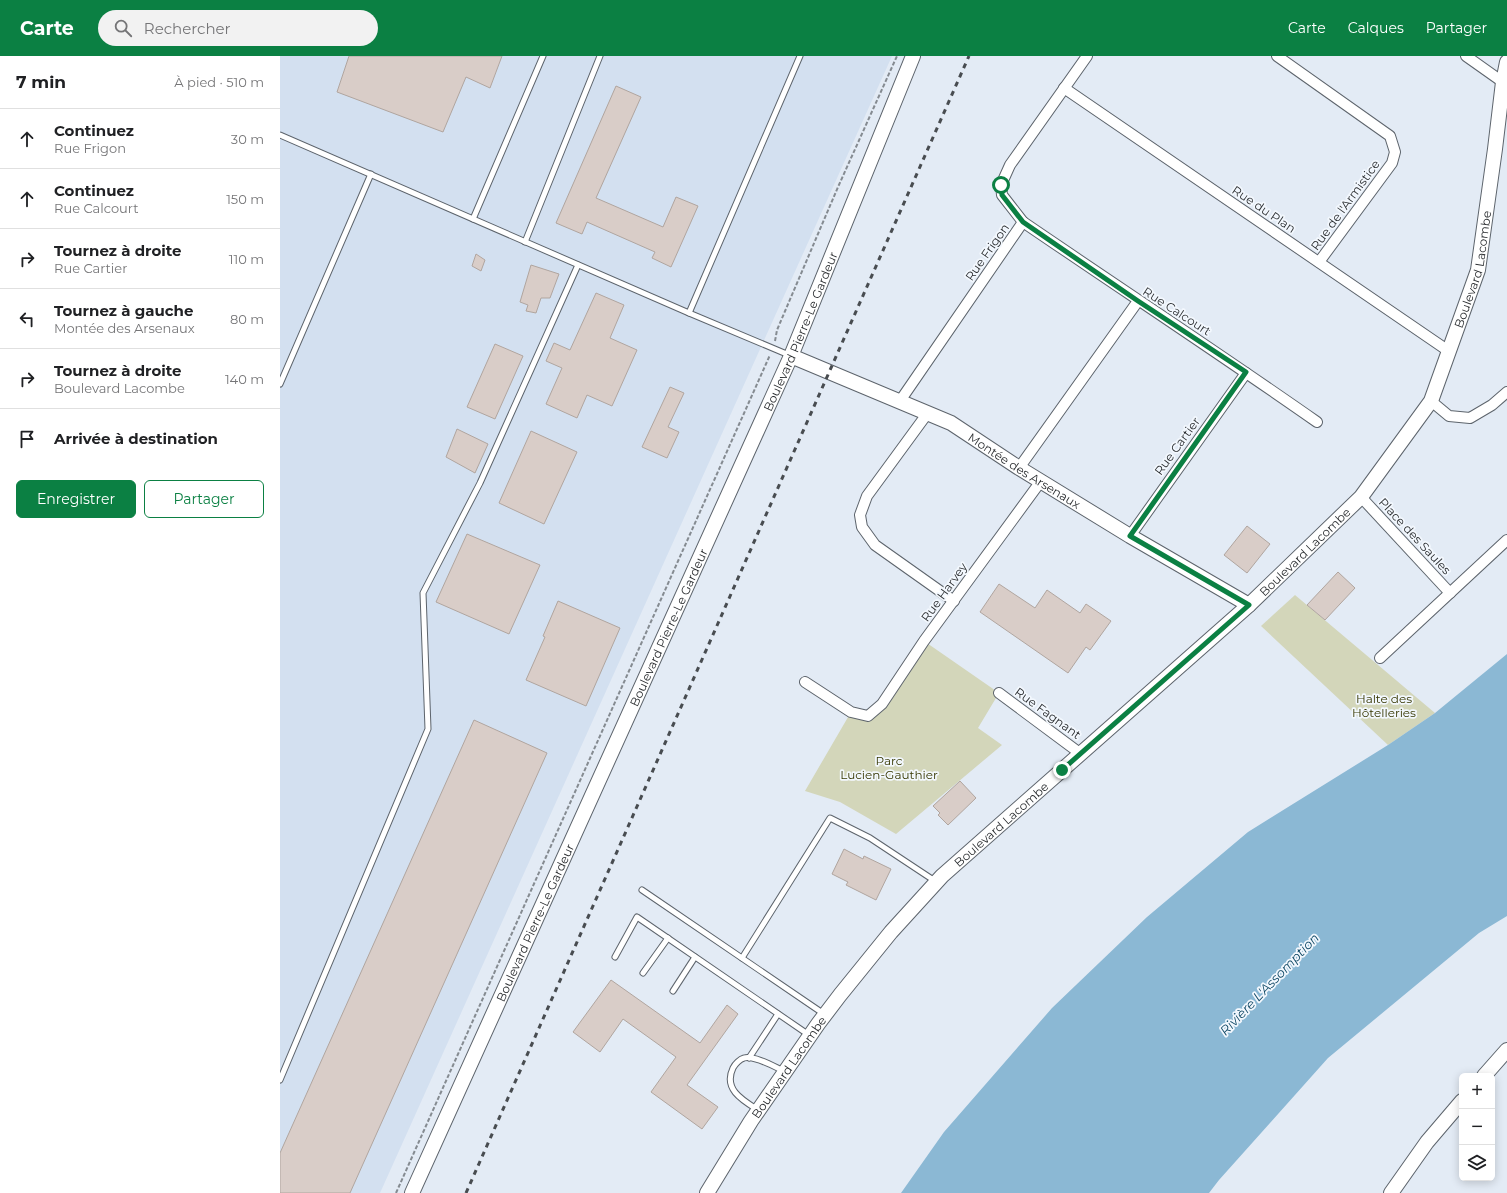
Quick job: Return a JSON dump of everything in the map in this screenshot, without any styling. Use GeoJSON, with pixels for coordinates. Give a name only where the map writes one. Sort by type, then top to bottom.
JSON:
{"type":"FeatureCollection","features":[{"type":"Feature","properties":{"kind":"street","name":"Boulevard Pierre-Le Gardeur"},"geometry":{"type":"LineString","coordinates":[[412,1193],[791,356],[913,56]]}},
{"type":"Feature","properties":{"kind":"street","name":"Rue Frigon"},"geometry":{"type":"LineString","coordinates":[[900,401],[1023,222],[1002,195],[1001,185],[1010,165],[1087,56]]}},
{"type":"Feature","properties":{"kind":"street","name":"Rue de l'Armistice"},"geometry":{"type":"LineString","coordinates":[[1277,56],[1390,136],[1395,152],[1392,163],[1319,262]]}},
{"type":"Feature","properties":{"kind":"street"},"geometry":{"type":"LineString","coordinates":[[1466,56],[1505,84]]}},
{"type":"Feature","properties":{"kind":"street","name":"Boulevard Lacombe"},"geometry":{"type":"LineString","coordinates":[[707,1193],[758,1110],[825,1014],[891,932],[936,882],[1249,605],[1361,497],[1431,401],[1450,352],[1478,270],[1507,62]]}},
{"type":"Feature","properties":{"kind":"street","name":"Rue du Plan"},"geometry":{"type":"LineString","coordinates":[[1064,88],[1450,352]]}},
{"type":"Feature","properties":{"kind":"street","name":"Rue Calcourt"},"geometry":{"type":"LineString","coordinates":[[1023,222],[1138,301],[1246,372],[1317,422]]}},
{"type":"Feature","properties":{"kind":"street"},"geometry":{"type":"LineString","coordinates":[[1018,468],[1138,301]]}},
{"type":"Feature","properties":{"kind":"street","name":"Montée des Arsenaux"},"geometry":{"type":"LineString","coordinates":[[791,356],[951,423],[1018,468],[1130,536],[1249,605]]}},
{"type":"Feature","properties":{"kind":"street","name":"Rue Cartier"},"geometry":{"type":"LineString","coordinates":[[1130,536],[1246,372]]}},
{"type":"Feature","properties":{"kind":"street"},"geometry":{"type":"LineString","coordinates":[[1431,401],[1448,416],[1470,418],[1492,405],[1507,392]]}},
{"type":"Feature","properties":{"kind":"street"},"geometry":{"type":"LineString","coordinates":[[927,414],[867,496],[860,515],[862,527],[875,545],[954,601]]}},
{"type":"Feature","properties":{"kind":"street","name":"Rue Harvey"},"geometry":{"type":"LineString","coordinates":[[805,682],[852,712],[868,716],[882,704],[924,641],[1041,481]]}},
{"type":"Feature","properties":{"kind":"street","name":"Place des Saules"},"geometry":{"type":"LineString","coordinates":[[1361,497],[1450,593]]}},
{"type":"Feature","properties":{"kind":"street","name":"Place des Saules"},"geometry":{"type":"LineString","coordinates":[[1380,658],[1507,540]]}},
{"type":"Feature","properties":{"kind":"street","name":"Rue Fagnant"},"geometry":{"type":"LineString","coordinates":[[999,693],[1081,754]]}},
{"type":"Feature","properties":{"kind":"street"},"geometry":{"type":"LineString","coordinates":[[1487,1073],[1507,1050]]}},
{"type":"Feature","properties":{"kind":"street"},"geometry":{"type":"LineString","coordinates":[[1391,1193],[1427,1142],[1459,1105]]}},
{"type":"Feature","properties":{"kind":"lane"},"geometry":{"type":"LineString","coordinates":[[473,219],[543,56]]}},
{"type":"Feature","properties":{"kind":"lane"},"geometry":{"type":"LineString","coordinates":[[525,242],[600,56]]}},
{"type":"Feature","properties":{"kind":"lane"},"geometry":{"type":"LineString","coordinates":[[688,313],[800,56]]}},
{"type":"Feature","properties":{"kind":"lane"},"geometry":{"type":"LineString","coordinates":[[280,135],[688,313],[791,356]]}},
{"type":"Feature","properties":{"kind":"lane"},"geometry":{"type":"LineString","coordinates":[[280,384],[370,174]]}},
{"type":"Feature","properties":{"kind":"lane"},"geometry":{"type":"LineString","coordinates":[[280,1080],[428,729],[423,593],[480,483],[578,265]]}},
{"type":"Feature","properties":{"kind":"lane"},"geometry":{"type":"LineString","coordinates":[[742,958],[830,818],[870,838],[936,882]]}},
{"type":"Feature","properties":{"kind":"lane"},"geometry":{"type":"LineString","coordinates":[[642,890],[825,1014]]}},
{"type":"Feature","properties":{"kind":"lane"},"geometry":{"type":"LineString","coordinates":[[615,957],[637,917],[810,1036]]}},
{"type":"Feature","properties":{"kind":"lane"},"geometry":{"type":"LineString","coordinates":[[643,973],[668,938]]}},
{"type":"Feature","properties":{"kind":"lane"},"geometry":{"type":"LineString","coordinates":[[673,991],[695,957]]}},
{"type":"Feature","properties":{"kind":"lane"},"geometry":{"type":"LineString","coordinates":[[749,1058],[778,1014]]}},
{"type":"Feature","properties":{"kind":"lane"},"geometry":{"type":"LineString","coordinates":[[758,1110],[738,1097],[732,1086],[729,1076],[735,1064],[744,1058],[756,1058],[785,1072]]}},
{"type":"Feature","properties":{"kind":"path"},"geometry":{"type":"LineString","coordinates":[[396,1193],[773,349],[777,330],[838,187],[897,56]]}},
{"type":"Feature","properties":{"kind":"shaded area"},"geometry":{"type":"Polygon","coordinates":[[[280,56],[892,56],[380,1193],[280,1193],[280,56]]]}},
{"type":"Feature","properties":{"kind":"green space","name":"Halte des Hôtelleries"},"geometry":{"type":"Polygon","coordinates":[[[1295,595],[1435,713],[1388,745],[1261,626],[1295,595]]]}},
{"type":"Feature","properties":{"kind":"green space","name":"Parc Lucien-Gauthier"},"geometry":{"type":"Polygon","coordinates":[[[924,641],[999,693],[978,728],[1002,745],[896,834],[840,802],[805,791],[851,712],[868,716],[924,641]]]}},
{"type":"Feature","properties":{"kind":"water","name":"Rivière L'Assomption"},"geometry":{"type":"Polygon","coordinates":[[[1507,654],[1507,916],[1479,933],[1328,1058],[1209,1193],[901,1193],[944,1132],[1052,1008],[1147,917],[1248,832],[1388,745],[1435,713],[1507,654]]]}},
{"type":"Feature","properties":{"kind":"building"},"geometry":{"type":"Polygon","coordinates":[[[349,56],[502,56],[490,88],[466,77],[443,132],[337,92],[349,56]]]}},
{"type":"Feature","properties":{"kind":"building"},"geometry":{"type":"Polygon","coordinates":[[[616,86],[641,97],[596,198],[663,227],[676,197],[698,206],[671,267],[652,258],[655,252],[587,222],[582,234],[556,223],[616,86]]]}},
{"type":"Feature","properties":{"kind":"building"},"geometry":{"type":"Polygon","coordinates":[[[476,254],[485,260],[481,271],[472,266],[476,254]]]}},
{"type":"Feature","properties":{"kind":"building"},"geometry":{"type":"Polygon","coordinates":[[[531,265],[559,274],[550,298],[541,298],[536,313],[526,311],[528,305],[520,302],[531,265]]]}},
{"type":"Feature","properties":{"kind":"building"},"geometry":{"type":"Polygon","coordinates":[[[596,293],[624,305],[610,338],[637,350],[612,406],[587,395],[577,418],[546,404],[562,368],[546,361],[554,343],[570,350],[596,293]]]}},
{"type":"Feature","properties":{"kind":"building"},"geometry":{"type":"Polygon","coordinates":[[[495,344],[523,356],[495,419],[467,407],[495,344]]]}},
{"type":"Feature","properties":{"kind":"building"},"geometry":{"type":"Polygon","coordinates":[[[670,387],[684,393],[668,427],[679,432],[667,458],[642,447],[670,387]]]}},
{"type":"Feature","properties":{"kind":"building"},"geometry":{"type":"Polygon","coordinates":[[[457,429],[488,444],[475,473],[446,457],[457,429]]]}},
{"type":"Feature","properties":{"kind":"building"},"geometry":{"type":"Polygon","coordinates":[[[531,431],[577,452],[544,524],[499,503],[531,431]]]}},
{"type":"Feature","properties":{"kind":"building"},"geometry":{"type":"Polygon","coordinates":[[[1247,526],[1270,544],[1247,573],[1224,555],[1247,526]]]}},
{"type":"Feature","properties":{"kind":"building"},"geometry":{"type":"Polygon","coordinates":[[[467,534],[540,565],[509,634],[436,602],[467,534]]]}},
{"type":"Feature","properties":{"kind":"building"},"geometry":{"type":"Polygon","coordinates":[[[1338,572],[1355,588],[1325,620],[1307,605],[1338,572]]]}},
{"type":"Feature","properties":{"kind":"building"},"geometry":{"type":"Polygon","coordinates":[[[999,584],[1035,608],[1047,590],[1080,613],[1086,604],[1111,621],[1090,650],[1086,647],[1068,673],[980,612],[999,584]]]}},
{"type":"Feature","properties":{"kind":"building"},"geometry":{"type":"Polygon","coordinates":[[[558,601],[620,628],[586,706],[526,680],[545,637],[543,636],[558,601]]]}},
{"type":"Feature","properties":{"kind":"building"},"geometry":{"type":"Polygon","coordinates":[[[474,720],[547,753],[350,1193],[280,1193],[280,1153],[474,720]]]}},
{"type":"Feature","properties":{"kind":"building"},"geometry":{"type":"Polygon","coordinates":[[[960,781],[976,798],[948,825],[938,815],[940,813],[933,806],[960,781]]]}},
{"type":"Feature","properties":{"kind":"building"},"geometry":{"type":"Polygon","coordinates":[[[844,849],[863,859],[864,856],[891,869],[876,900],[846,885],[848,882],[832,874],[844,849]]]}},
{"type":"Feature","properties":{"kind":"building"},"geometry":{"type":"Polygon","coordinates":[[[611,980],[700,1043],[727,1005],[738,1014],[687,1085],[718,1107],[702,1129],[651,1092],[676,1057],[623,1019],[600,1052],[573,1032],[611,980]]]}},
{"type":"Feature","properties":{"kind":"railway"},"geometry":{"type":"LineString","coordinates":[[466,1193],[969,56]]}},
{"type":"Feature","properties":{"kind":"route"},"geometry":{"type":"LineString","coordinates":[[1001,185],[1002,195],[1023,222],[1138,301],[1246,372],[1130,536],[1249,605],[1062,770]]}}]}
